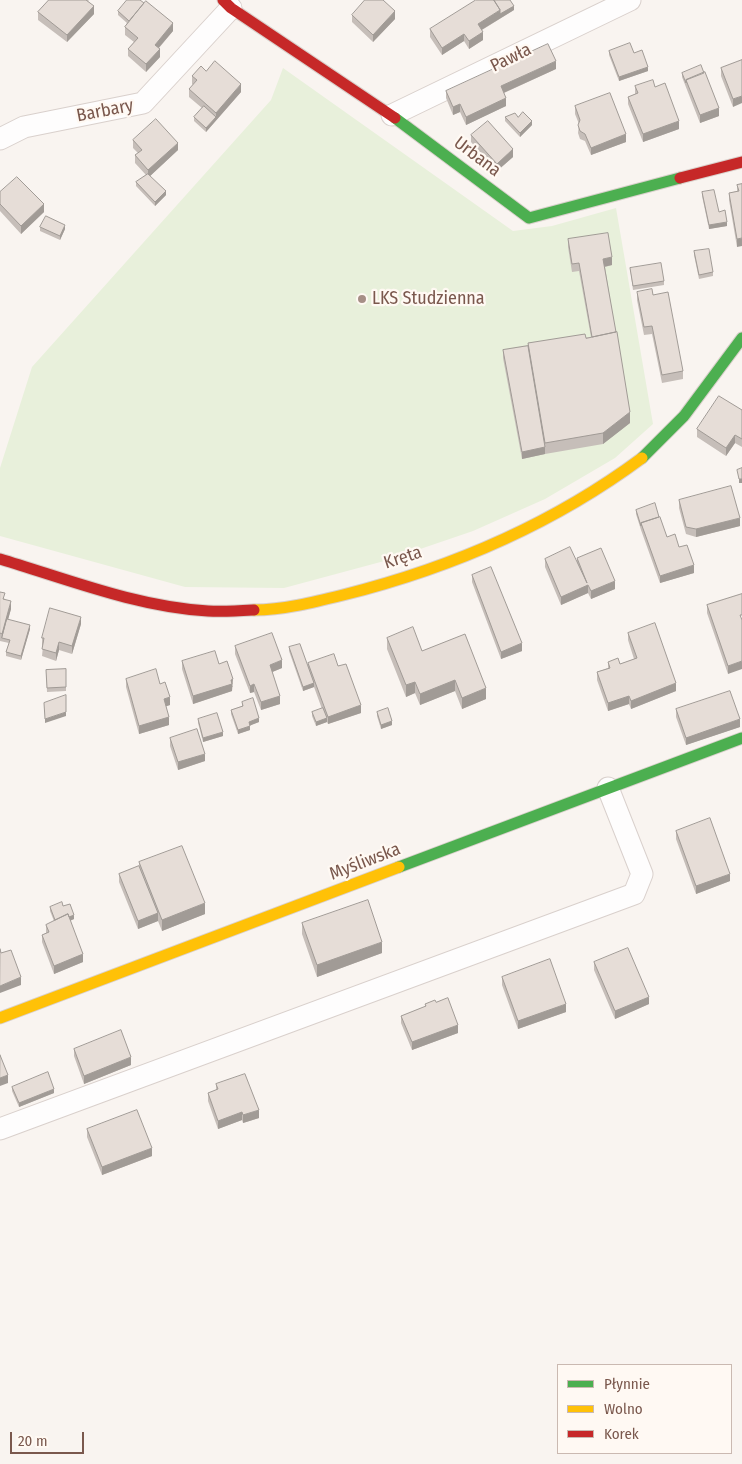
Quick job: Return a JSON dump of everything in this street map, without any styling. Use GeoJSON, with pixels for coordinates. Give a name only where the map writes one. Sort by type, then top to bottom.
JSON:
{"type":"FeatureCollection","features":[{"type":"Feature","properties":{"kind":"street","name":"Pawła"},"geometry":{"type":"LineString","coordinates":[[392,115],[630,0]]}},
{"type":"Feature","properties":{"kind":"street","name":"Urbana"},"geometry":{"type":"LineString","coordinates":[[227,4],[392,115],[529,218],[742,162]]}},
{"type":"Feature","properties":{"kind":"street","name":"Barbary"},"geometry":{"type":"LineString","coordinates":[[0,139],[24,127],[143,103],[227,4]]}},
{"type":"Feature","properties":{"kind":"street","name":"Kręta"},"geometry":{"type":"LineString","coordinates":[[0,559],[162,606],[210,611],[252,612],[301,604],[398,579],[514,536],[605,487],[643,458],[677,425],[742,338]]}},
{"type":"Feature","properties":{"kind":"street","name":"Myśliwska"},"geometry":{"type":"LineString","coordinates":[[0,1018],[742,738]]}},
{"type":"Feature","properties":{"kind":"street"},"geometry":{"type":"LineString","coordinates":[[0,1129],[634,894],[642,874],[608,788]]}},
{"type":"Feature","properties":{"kind":"green space","name":"LKS Studzienna"},"geometry":{"type":"Polygon","coordinates":[[[283,68],[513,231],[552,226],[616,208],[653,424],[615,458],[545,499],[473,531],[388,560],[284,588],[185,587],[0,536],[0,468],[32,367],[271,100],[283,68]]]}},
{"type":"Feature","properties":{"kind":"building"},"geometry":{"type":"Polygon","coordinates":[[[49,0],[86,0],[94,6],[67,35],[38,12],[49,0]]]}},
{"type":"Feature","properties":{"kind":"building"},"geometry":{"type":"Polygon","coordinates":[[[127,0],[140,0],[144,3],[129,21],[118,11],[127,0]]]}},
{"type":"Feature","properties":{"kind":"building"},"geometry":{"type":"Polygon","coordinates":[[[365,0],[383,0],[395,11],[373,35],[352,15],[365,0]]]}},
{"type":"Feature","properties":{"kind":"building"},"geometry":{"type":"Polygon","coordinates":[[[476,0],[494,0],[500,10],[478,24],[483,32],[469,41],[464,34],[442,48],[430,29],[476,0]]]}},
{"type":"Feature","properties":{"kind":"building"},"geometry":{"type":"Polygon","coordinates":[[[494,0],[510,0],[514,6],[500,14],[500,10],[494,0]]]}},
{"type":"Feature","properties":{"kind":"building"},"geometry":{"type":"Polygon","coordinates":[[[146,1],[173,23],[155,45],[160,49],[146,64],[128,49],[138,38],[125,27],[146,1]]]}},
{"type":"Feature","properties":{"kind":"building"},"geometry":{"type":"Polygon","coordinates":[[[630,43],[634,53],[642,50],[648,67],[619,77],[609,51],[630,43]]]}},
{"type":"Feature","properties":{"kind":"building"},"geometry":{"type":"Polygon","coordinates":[[[548,44],[556,61],[501,86],[506,98],[466,117],[460,104],[453,107],[446,91],[548,44]]]}},
{"type":"Feature","properties":{"kind":"building"},"geometry":{"type":"Polygon","coordinates":[[[742,60],[742,96],[733,99],[721,68],[742,60]]]}},
{"type":"Feature","properties":{"kind":"building"},"geometry":{"type":"Polygon","coordinates":[[[215,61],[241,84],[216,113],[189,89],[197,80],[192,76],[201,66],[206,71],[215,61]]]}},
{"type":"Feature","properties":{"kind":"building"},"geometry":{"type":"Polygon","coordinates":[[[701,65],[704,73],[686,80],[686,83],[682,73],[701,65]]]}},
{"type":"Feature","properties":{"kind":"building"},"geometry":{"type":"Polygon","coordinates":[[[705,72],[719,108],[700,115],[686,80],[705,72]]]}},
{"type":"Feature","properties":{"kind":"building"},"geometry":{"type":"Polygon","coordinates":[[[653,80],[655,87],[665,83],[679,121],[643,134],[628,97],[638,93],[635,86],[653,80]]]}},
{"type":"Feature","properties":{"kind":"building"},"geometry":{"type":"Polygon","coordinates":[[[610,93],[626,134],[591,148],[585,134],[580,131],[578,125],[580,120],[575,106],[610,93]]]}},
{"type":"Feature","properties":{"kind":"building"},"geometry":{"type":"Polygon","coordinates":[[[204,106],[216,117],[206,128],[194,117],[204,106]]]}},
{"type":"Feature","properties":{"kind":"building"},"geometry":{"type":"Polygon","coordinates":[[[523,112],[532,121],[520,133],[505,117],[515,113],[518,117],[523,112]]]}},
{"type":"Feature","properties":{"kind":"building"},"geometry":{"type":"Polygon","coordinates":[[[156,119],[178,143],[148,170],[135,155],[142,150],[133,140],[156,119]]]}},
{"type":"Feature","properties":{"kind":"building"},"geometry":{"type":"Polygon","coordinates":[[[488,121],[513,149],[497,164],[471,135],[488,121]]]}},
{"type":"Feature","properties":{"kind":"building"},"geometry":{"type":"Polygon","coordinates":[[[148,174],[166,191],[155,202],[136,182],[148,174]]]}},
{"type":"Feature","properties":{"kind":"building"},"geometry":{"type":"Polygon","coordinates":[[[17,177],[44,204],[21,226],[0,204],[0,192],[17,177]]]}},
{"type":"Feature","properties":{"kind":"building"},"geometry":{"type":"Polygon","coordinates":[[[742,184],[742,238],[737,239],[729,193],[739,191],[737,185],[742,184]]]}},
{"type":"Feature","properties":{"kind":"building"},"geometry":{"type":"Polygon","coordinates":[[[714,190],[719,212],[725,210],[727,222],[709,225],[702,192],[714,190]]]}},
{"type":"Feature","properties":{"kind":"building"},"geometry":{"type":"Polygon","coordinates":[[[46,216],[65,225],[60,236],[40,227],[46,216]]]}},
{"type":"Feature","properties":{"kind":"building"},"geometry":{"type":"Polygon","coordinates":[[[608,233],[612,257],[603,259],[616,332],[592,337],[579,263],[572,264],[568,239],[608,233]]]}},
{"type":"Feature","properties":{"kind":"building"},"geometry":{"type":"Polygon","coordinates":[[[709,249],[713,272],[699,275],[694,251],[709,249]]]}},
{"type":"Feature","properties":{"kind":"building"},"geometry":{"type":"Polygon","coordinates":[[[661,263],[664,281],[633,286],[630,268],[661,263]]]}},
{"type":"Feature","properties":{"kind":"building"},"geometry":{"type":"Polygon","coordinates":[[[652,289],[653,295],[668,292],[683,371],[662,375],[652,326],[644,327],[637,292],[652,289]]]}},
{"type":"Feature","properties":{"kind":"building"},"geometry":{"type":"Polygon","coordinates":[[[617,332],[630,412],[603,433],[545,443],[528,343],[585,334],[586,338],[617,332]]]}},
{"type":"Feature","properties":{"kind":"building"},"geometry":{"type":"Polygon","coordinates":[[[528,346],[545,447],[522,452],[503,350],[528,346]]]}},
{"type":"Feature","properties":{"kind":"building"},"geometry":{"type":"Polygon","coordinates":[[[719,396],[742,410],[742,439],[735,435],[726,448],[697,429],[719,396]]]}},
{"type":"Feature","properties":{"kind":"building"},"geometry":{"type":"Polygon","coordinates":[[[742,468],[742,479],[739,479],[737,470],[742,468]]]}},
{"type":"Feature","properties":{"kind":"building"},"geometry":{"type":"Polygon","coordinates":[[[731,486],[740,518],[696,529],[686,527],[679,500],[731,486]]]}},
{"type":"Feature","properties":{"kind":"building"},"geometry":{"type":"Polygon","coordinates":[[[655,503],[659,517],[641,523],[641,526],[636,510],[655,503]]]}},
{"type":"Feature","properties":{"kind":"building"},"geometry":{"type":"Polygon","coordinates":[[[660,517],[667,537],[675,534],[679,547],[687,545],[694,565],[660,576],[641,523],[660,517]]]}},
{"type":"Feature","properties":{"kind":"building"},"geometry":{"type":"Polygon","coordinates":[[[570,547],[587,583],[577,558],[601,548],[615,581],[591,591],[588,585],[561,597],[545,559],[570,547]]]}},
{"type":"Feature","properties":{"kind":"building"},"geometry":{"type":"Polygon","coordinates":[[[491,567],[522,643],[501,652],[472,575],[491,567]]]}},
{"type":"Feature","properties":{"kind":"building"},"geometry":{"type":"Polygon","coordinates":[[[0,592],[5,593],[3,599],[11,601],[2,634],[0,633],[0,592]]]}},
{"type":"Feature","properties":{"kind":"building"},"geometry":{"type":"Polygon","coordinates":[[[742,594],[742,615],[740,615],[742,620],[742,661],[728,666],[707,605],[742,594]]]}},
{"type":"Feature","properties":{"kind":"building"},"geometry":{"type":"Polygon","coordinates":[[[50,608],[81,617],[72,646],[59,642],[56,653],[42,649],[44,638],[42,638],[50,608]]]}},
{"type":"Feature","properties":{"kind":"building"},"geometry":{"type":"Polygon","coordinates":[[[7,619],[30,625],[21,656],[6,652],[10,640],[2,638],[7,619]]]}},
{"type":"Feature","properties":{"kind":"building"},"geometry":{"type":"Polygon","coordinates":[[[655,623],[676,683],[631,701],[629,696],[608,703],[597,672],[610,668],[608,662],[618,658],[620,664],[637,658],[628,633],[655,623]]]}},
{"type":"Feature","properties":{"kind":"building"},"geometry":{"type":"Polygon","coordinates":[[[413,627],[422,651],[465,634],[486,688],[462,698],[455,680],[420,694],[415,682],[406,685],[387,638],[413,627]]]}},
{"type":"Feature","properties":{"kind":"building"},"geometry":{"type":"Polygon","coordinates":[[[272,633],[282,660],[270,665],[280,696],[261,702],[254,684],[250,686],[235,646],[272,633]]]}},
{"type":"Feature","properties":{"kind":"building"},"geometry":{"type":"Polygon","coordinates":[[[300,644],[314,683],[303,687],[289,647],[300,644]]]}},
{"type":"Feature","properties":{"kind":"building"},"geometry":{"type":"Polygon","coordinates":[[[215,651],[219,664],[227,661],[233,679],[231,680],[232,684],[193,696],[182,661],[215,651]]]}},
{"type":"Feature","properties":{"kind":"building"},"geometry":{"type":"Polygon","coordinates":[[[334,654],[338,666],[346,664],[361,705],[328,717],[308,663],[334,654]]]}},
{"type":"Feature","properties":{"kind":"building"},"geometry":{"type":"Polygon","coordinates":[[[66,669],[66,687],[47,688],[46,670],[66,669]]]}},
{"type":"Feature","properties":{"kind":"building"},"geometry":{"type":"Polygon","coordinates":[[[156,669],[160,684],[165,682],[170,697],[164,699],[169,717],[139,726],[126,679],[156,669]]]}},
{"type":"Feature","properties":{"kind":"building"},"geometry":{"type":"Polygon","coordinates":[[[730,691],[740,719],[686,738],[676,709],[730,691]]]}},
{"type":"Feature","properties":{"kind":"building"},"geometry":{"type":"Polygon","coordinates":[[[66,695],[66,712],[45,719],[44,703],[66,695]]]}},
{"type":"Feature","properties":{"kind":"building"},"geometry":{"type":"Polygon","coordinates":[[[253,698],[259,718],[249,722],[250,726],[238,730],[231,710],[243,706],[242,702],[253,698]]]}},
{"type":"Feature","properties":{"kind":"building"},"geometry":{"type":"Polygon","coordinates":[[[323,708],[327,718],[316,722],[312,712],[323,708]]]}},
{"type":"Feature","properties":{"kind":"building"},"geometry":{"type":"Polygon","coordinates":[[[388,708],[392,721],[381,725],[377,712],[388,708]]]}},
{"type":"Feature","properties":{"kind":"building"},"geometry":{"type":"Polygon","coordinates":[[[217,713],[223,732],[203,738],[198,719],[217,713]]]}},
{"type":"Feature","properties":{"kind":"building"},"geometry":{"type":"Polygon","coordinates":[[[197,729],[205,754],[178,762],[170,738],[197,729]]]}},
{"type":"Feature","properties":{"kind":"building"},"geometry":{"type":"Polygon","coordinates":[[[710,818],[730,874],[696,886],[676,831],[710,818]]]}},
{"type":"Feature","properties":{"kind":"building"},"geometry":{"type":"Polygon","coordinates":[[[182,846],[205,903],[162,920],[139,862],[182,846]]]}},
{"type":"Feature","properties":{"kind":"building"},"geometry":{"type":"Polygon","coordinates":[[[139,866],[158,913],[138,921],[119,874],[139,866]]]}},
{"type":"Feature","properties":{"kind":"building"},"geometry":{"type":"Polygon","coordinates":[[[368,900],[382,942],[317,965],[302,923],[368,900]]]}},
{"type":"Feature","properties":{"kind":"building"},"geometry":{"type":"Polygon","coordinates":[[[62,902],[63,906],[70,904],[74,915],[69,917],[68,914],[55,920],[50,907],[62,902]]]}},
{"type":"Feature","properties":{"kind":"building"},"geometry":{"type":"Polygon","coordinates":[[[68,914],[83,954],[54,966],[42,935],[49,932],[46,925],[68,914]]]}},
{"type":"Feature","properties":{"kind":"building"},"geometry":{"type":"Polygon","coordinates":[[[628,948],[649,997],[615,1011],[594,962],[628,948]]]}},
{"type":"Feature","properties":{"kind":"building"},"geometry":{"type":"Polygon","coordinates":[[[0,949],[1,953],[11,950],[21,977],[0,986],[0,949]]]}},
{"type":"Feature","properties":{"kind":"building"},"geometry":{"type":"Polygon","coordinates":[[[550,959],[566,1004],[518,1021],[502,977],[550,959]]]}},
{"type":"Feature","properties":{"kind":"building"},"geometry":{"type":"Polygon","coordinates":[[[448,998],[458,1025],[412,1042],[401,1016],[426,1006],[425,1004],[435,1000],[436,1002],[448,998]]]}},
{"type":"Feature","properties":{"kind":"building"},"geometry":{"type":"Polygon","coordinates":[[[121,1030],[131,1057],[84,1076],[74,1049],[121,1030]]]}},
{"type":"Feature","properties":{"kind":"building"},"geometry":{"type":"Polygon","coordinates":[[[0,1055],[8,1075],[0,1078],[0,1055]]]}},
{"type":"Feature","properties":{"kind":"building"},"geometry":{"type":"Polygon","coordinates":[[[48,1072],[54,1089],[19,1103],[12,1087],[48,1072]]]}},
{"type":"Feature","properties":{"kind":"building"},"geometry":{"type":"Polygon","coordinates":[[[245,1074],[259,1110],[243,1115],[242,1112],[218,1121],[208,1093],[218,1089],[216,1084],[245,1074]]]}},
{"type":"Feature","properties":{"kind":"building"},"geometry":{"type":"Polygon","coordinates":[[[137,1110],[152,1148],[102,1167],[87,1129],[137,1110]]]}},
{"type":"Feature","properties":{"kind":"traffic: fast"},"geometry":{"type":"LineString","coordinates":[[395,118],[529,218],[680,178]]}},
{"type":"Feature","properties":{"kind":"traffic: fast"},"geometry":{"type":"LineString","coordinates":[[642,458],[684,416],[742,338]]}},
{"type":"Feature","properties":{"kind":"traffic: fast"},"geometry":{"type":"LineString","coordinates":[[399,867],[742,738]]}},
{"type":"Feature","properties":{"kind":"traffic: slow"},"geometry":{"type":"LineString","coordinates":[[254,610],[288,607],[343,595],[383,584],[462,557],[537,523],[608,482],[642,458]]}},
{"type":"Feature","properties":{"kind":"traffic: slow"},"geometry":{"type":"LineString","coordinates":[[0,1018],[399,867]]}},
{"type":"Feature","properties":{"kind":"traffic: jam"},"geometry":{"type":"LineString","coordinates":[[223,0],[231,8],[395,118]]}},
{"type":"Feature","properties":{"kind":"traffic: jam"},"geometry":{"type":"LineString","coordinates":[[680,178],[742,162]]}},
{"type":"Feature","properties":{"kind":"traffic: jam"},"geometry":{"type":"LineString","coordinates":[[0,559],[102,591],[155,604],[208,611],[254,610]]}},
{"type":"Feature","properties":{"kind":"place","name":"LKS Studzienna"},"geometry":{"type":"Point","coordinates":[362,299]}}]}
